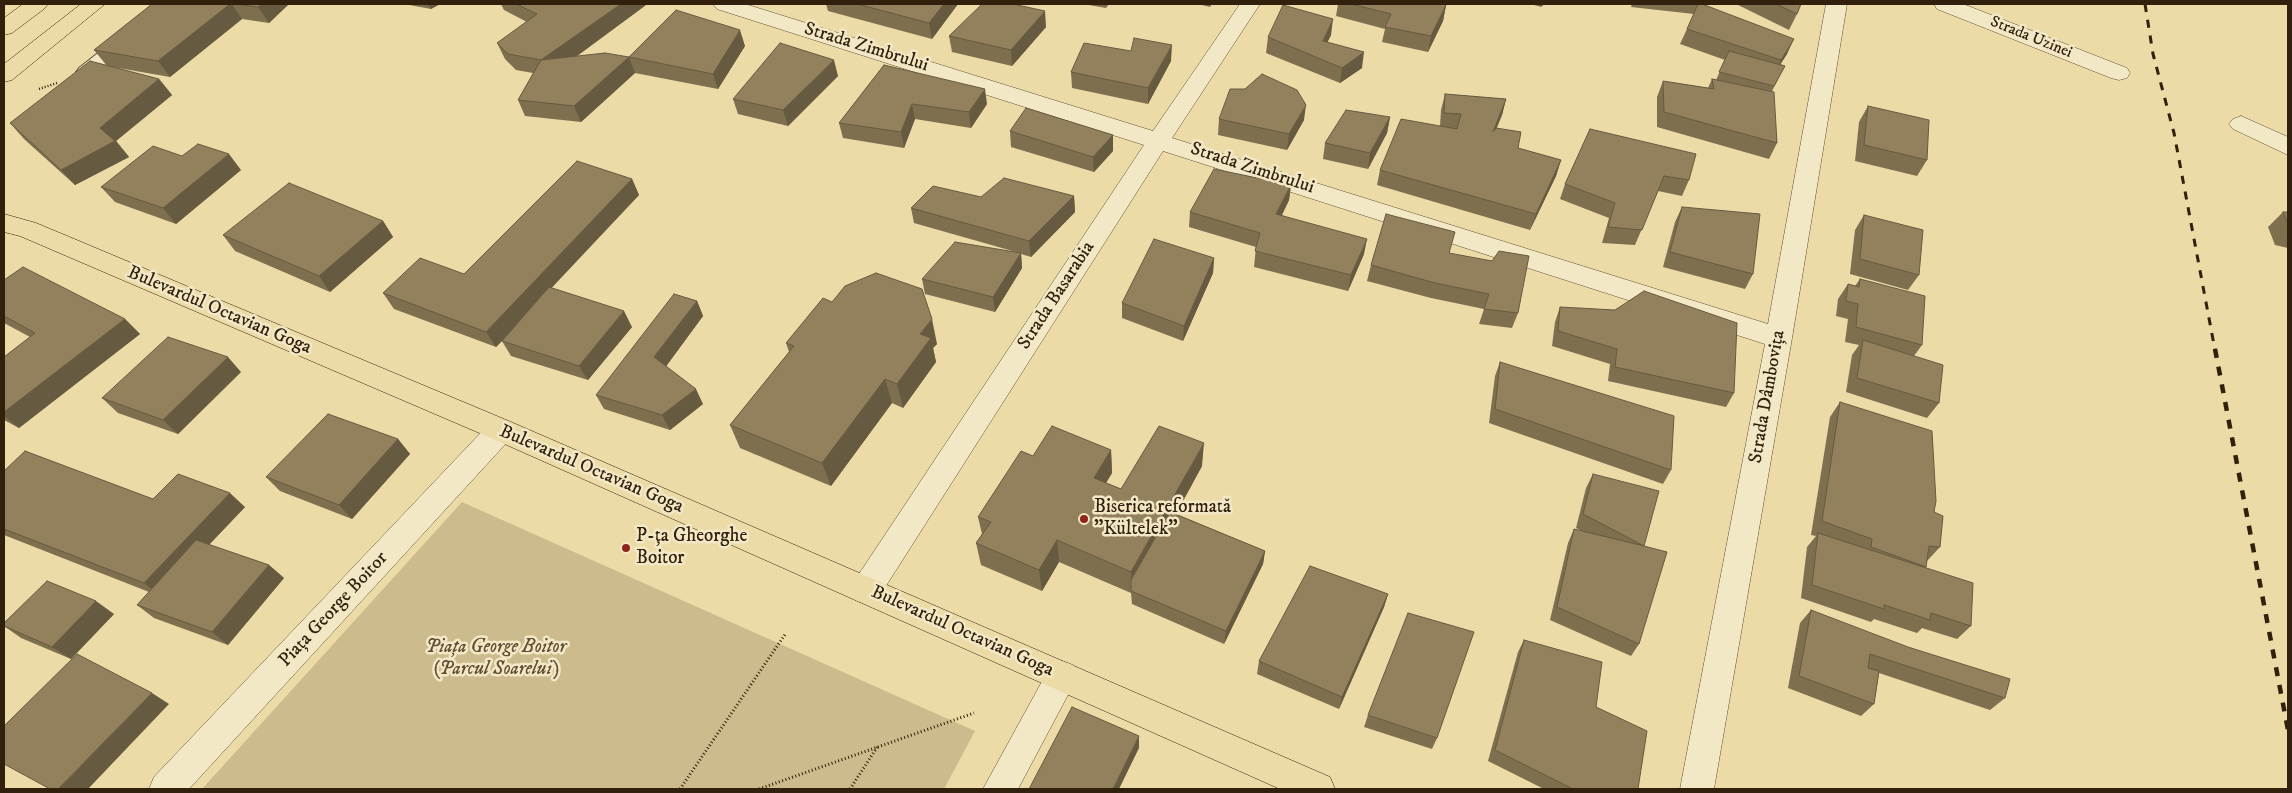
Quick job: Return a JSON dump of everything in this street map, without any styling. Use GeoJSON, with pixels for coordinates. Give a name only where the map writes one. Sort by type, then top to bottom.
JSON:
{"type":"FeatureCollection","features":[{"type":"Feature","properties":{"kind":"main road"},"geometry":{"type":"LineString","coordinates":[[4,28],[37,4]]}},
{"type":"Feature","properties":{"kind":"main road"},"geometry":{"type":"LineString","coordinates":[[4,75],[94,4]]}},
{"type":"Feature","properties":{"kind":"main road","name":"Bulevardul Octavian Goga"},"geometry":{"type":"LineString","coordinates":[[10,223],[501,430],[1318,789]]}},
{"type":"Feature","properties":{"kind":"street","name":"Strada Zimbrului"},"geometry":{"type":"LineString","coordinates":[[724,4],[1159,140],[1779,338]]}},
{"type":"Feature","properties":{"kind":"street","name":"Strada Basarabia"},"geometry":{"type":"LineString","coordinates":[[866,590],[1159,140],[1250,4]]}},
{"type":"Feature","properties":{"kind":"street","name":"Strada Dâmbovița"},"geometry":{"type":"LineString","coordinates":[[1697,789],[1779,338],[1836,4]]}},
{"type":"Feature","properties":{"kind":"street","name":"Strada Uzinei"},"geometry":{"type":"LineString","coordinates":[[1944,4],[2119,73]]}},
{"type":"Feature","properties":{"kind":"street"},"geometry":{"type":"LineString","coordinates":[[2241,124],[2288,147]]}},
{"type":"Feature","properties":{"kind":"street","name":"Piața George Boitor"},"geometry":{"type":"LineString","coordinates":[[166,789],[501,430]]}},
{"type":"Feature","properties":{"kind":"street"},"geometry":{"type":"LineString","coordinates":[[1000,789],[1062,676]]}},
{"type":"Feature","properties":{"kind":"lane"},"geometry":{"type":"LineString","coordinates":[[86,72],[171,4]]}},
{"type":"Feature","properties":{"kind":"path"},"geometry":{"type":"LineString","coordinates":[[680,789],[786,634]]}},
{"type":"Feature","properties":{"kind":"path"},"geometry":{"type":"LineString","coordinates":[[759,789],[974,713]]}},
{"type":"Feature","properties":{"kind":"path"},"geometry":{"type":"LineString","coordinates":[[850,789],[879,746]]}},
{"type":"Feature","properties":{"kind":"green space","name":"Piața George Boitor (Parcul Soarelui)"},"geometry":{"type":"Polygon","coordinates":[[[462,502],[975,731],[944,789],[202,789],[462,502]]]}},
{"type":"Feature","properties":{"kind":"building"},"geometry":{"type":"Polygon","coordinates":[[[152,4],[230,4],[158,61],[94,50],[152,4]]]}},
{"type":"Feature","properties":{"kind":"building"},"geometry":{"type":"Polygon","coordinates":[[[235,4],[262,4],[258,7],[235,4]]]}},
{"type":"Feature","properties":{"kind":"building"},"geometry":{"type":"Polygon","coordinates":[[[516,4],[621,4],[541,60],[508,54],[497,43],[537,14],[516,4]]]}},
{"type":"Feature","properties":{"kind":"building"},"geometry":{"type":"Polygon","coordinates":[[[857,4],[944,4],[929,23],[857,4]]]}},
{"type":"Feature","properties":{"kind":"building"},"geometry":{"type":"Polygon","coordinates":[[[982,4],[1013,4],[1045,11],[1011,50],[949,36],[982,4]]]}},
{"type":"Feature","properties":{"kind":"building"},"geometry":{"type":"Polygon","coordinates":[[[1351,4],[1446,5],[1431,36],[1385,27],[1391,14],[1351,4]]]}},
{"type":"Feature","properties":{"kind":"building"},"geometry":{"type":"Polygon","coordinates":[[[1698,4],[1794,39],[1781,60],[1687,29],[1698,4]]]}},
{"type":"Feature","properties":{"kind":"building"},"geometry":{"type":"Polygon","coordinates":[[[1776,4],[1801,4],[1797,14],[1776,4]]]}},
{"type":"Feature","properties":{"kind":"building"},"geometry":{"type":"Polygon","coordinates":[[[1283,5],[1333,19],[1323,41],[1364,52],[1342,68],[1268,37],[1283,5]]]}},
{"type":"Feature","properties":{"kind":"building"},"geometry":{"type":"Polygon","coordinates":[[[676,10],[740,30],[713,74],[629,57],[676,10]]]}},
{"type":"Feature","properties":{"kind":"building"},"geometry":{"type":"Polygon","coordinates":[[[1134,38],[1172,45],[1148,88],[1071,72],[1084,43],[1131,51],[1134,38]]]}},
{"type":"Feature","properties":{"kind":"building"},"geometry":{"type":"Polygon","coordinates":[[[780,43],[834,60],[783,110],[733,99],[780,43]]]}},
{"type":"Feature","properties":{"kind":"building"},"geometry":{"type":"Polygon","coordinates":[[[1729,51],[1785,66],[1774,86],[1719,72],[1729,51]]]}},
{"type":"Feature","properties":{"kind":"building"},"geometry":{"type":"Polygon","coordinates":[[[605,53],[629,57],[574,106],[518,100],[541,60],[605,53]]]}},
{"type":"Feature","properties":{"kind":"building"},"geometry":{"type":"Polygon","coordinates":[[[90,61],[159,79],[100,128],[115,141],[61,170],[10,123],[90,61]]]}},
{"type":"Feature","properties":{"kind":"building"},"geometry":{"type":"Polygon","coordinates":[[[884,65],[985,89],[969,112],[912,104],[901,132],[839,123],[884,65]]]}},
{"type":"Feature","properties":{"kind":"building"},"geometry":{"type":"Polygon","coordinates":[[[1262,74],[1297,90],[1306,105],[1289,134],[1219,119],[1230,89],[1245,89],[1262,74]]]}},
{"type":"Feature","properties":{"kind":"building"},"geometry":{"type":"Polygon","coordinates":[[[1712,79],[1774,92],[1777,143],[1664,112],[1663,81],[1714,89],[1712,79]]]}},
{"type":"Feature","properties":{"kind":"building"},"geometry":{"type":"Polygon","coordinates":[[[1445,94],[1506,99],[1493,132],[1496,128],[1521,132],[1518,148],[1561,160],[1536,214],[1380,170],[1401,119],[1457,129],[1461,114],[1444,113],[1445,94]]]}},
{"type":"Feature","properties":{"kind":"building"},"geometry":{"type":"Polygon","coordinates":[[[1868,106],[1929,120],[1927,160],[1864,145],[1868,106]]]}},
{"type":"Feature","properties":{"kind":"building"},"geometry":{"type":"Polygon","coordinates":[[[1026,108],[1113,135],[1093,157],[1010,131],[1026,108]]]}},
{"type":"Feature","properties":{"kind":"building"},"geometry":{"type":"Polygon","coordinates":[[[1346,110],[1390,117],[1370,153],[1325,143],[1346,110]]]}},
{"type":"Feature","properties":{"kind":"building"},"geometry":{"type":"Polygon","coordinates":[[[1590,129],[1696,154],[1689,180],[1664,176],[1642,230],[1608,227],[1615,203],[1565,184],[1590,129]]]}},
{"type":"Feature","properties":{"kind":"building"},"geometry":{"type":"Polygon","coordinates":[[[198,144],[229,154],[163,208],[101,187],[153,146],[182,156],[198,144]]]}},
{"type":"Feature","properties":{"kind":"building"},"geometry":{"type":"Polygon","coordinates":[[[577,161],[632,179],[486,332],[383,293],[420,258],[464,274],[577,161]]]}},
{"type":"Feature","properties":{"kind":"building"},"geometry":{"type":"Polygon","coordinates":[[[1214,169],[1291,185],[1276,214],[1367,239],[1351,275],[1255,251],[1260,233],[1190,212],[1214,169]]]}},
{"type":"Feature","properties":{"kind":"building"},"geometry":{"type":"Polygon","coordinates":[[[1004,178],[1074,196],[1029,241],[911,208],[933,186],[981,197],[1004,178]]]}},
{"type":"Feature","properties":{"kind":"building"},"geometry":{"type":"Polygon","coordinates":[[[289,183],[383,221],[319,276],[223,235],[289,183]]]}},
{"type":"Feature","properties":{"kind":"building"},"geometry":{"type":"Polygon","coordinates":[[[1682,207],[1760,214],[1753,274],[1670,252],[1682,207]]]}},
{"type":"Feature","properties":{"kind":"building"},"geometry":{"type":"Polygon","coordinates":[[[2283,212],[2288,212],[2288,224],[2283,212]]]}},
{"type":"Feature","properties":{"kind":"building"},"geometry":{"type":"Polygon","coordinates":[[[1386,214],[1455,232],[1449,253],[1492,261],[1499,251],[1529,256],[1518,313],[1484,309],[1489,294],[1435,283],[1371,265],[1386,214]]]}},
{"type":"Feature","properties":{"kind":"building"},"geometry":{"type":"Polygon","coordinates":[[[1864,215],[1923,230],[1919,275],[1860,259],[1864,215]]]}},
{"type":"Feature","properties":{"kind":"building"},"geometry":{"type":"Polygon","coordinates":[[[1154,239],[1214,258],[1184,326],[1122,303],[1154,239]]]}},
{"type":"Feature","properties":{"kind":"building"},"geometry":{"type":"Polygon","coordinates":[[[955,242],[1021,253],[993,297],[922,279],[955,242]]]}},
{"type":"Feature","properties":{"kind":"building"},"geometry":{"type":"Polygon","coordinates":[[[23,267],[125,319],[4,412],[4,357],[35,333],[4,316],[4,280],[23,267]]]}},
{"type":"Feature","properties":{"kind":"building"},"geometry":{"type":"Polygon","coordinates":[[[876,273],[922,289],[932,319],[920,334],[931,338],[897,384],[885,379],[822,463],[730,425],[794,346],[786,343],[823,298],[832,302],[845,286],[876,273]]]}},
{"type":"Feature","properties":{"kind":"building"},"geometry":{"type":"Polygon","coordinates":[[[1860,279],[1925,296],[1922,345],[1856,327],[1858,304],[1846,301],[1848,284],[1859,287],[1860,279]]]}},
{"type":"Feature","properties":{"kind":"building"},"geometry":{"type":"Polygon","coordinates":[[[549,287],[624,311],[579,366],[502,341],[549,287]]]}},
{"type":"Feature","properties":{"kind":"building"},"geometry":{"type":"Polygon","coordinates":[[[1644,291],[1737,323],[1734,393],[1615,367],[1617,349],[1558,331],[1560,307],[1615,310],[1644,291]]]}},
{"type":"Feature","properties":{"kind":"building"},"geometry":{"type":"Polygon","coordinates":[[[674,294],[697,301],[654,357],[696,389],[662,415],[596,395],[674,294]]]}},
{"type":"Feature","properties":{"kind":"building"},"geometry":{"type":"Polygon","coordinates":[[[168,337],[228,357],[163,420],[102,398],[168,337]]]}},
{"type":"Feature","properties":{"kind":"building"},"geometry":{"type":"Polygon","coordinates":[[[1863,340],[1943,365],[1939,403],[1857,378],[1863,340]]]}},
{"type":"Feature","properties":{"kind":"building"},"geometry":{"type":"Polygon","coordinates":[[[1500,362],[1674,416],[1671,470],[1495,409],[1500,362]]]}},
{"type":"Feature","properties":{"kind":"building"},"geometry":{"type":"Polygon","coordinates":[[[1840,402],[1932,431],[1936,501],[1934,512],[1943,516],[1940,547],[1929,546],[1926,567],[1871,547],[1872,539],[1822,521],[1840,402]]]}},
{"type":"Feature","properties":{"kind":"building"},"geometry":{"type":"Polygon","coordinates":[[[328,414],[398,439],[339,505],[266,477],[328,414]]]}},
{"type":"Feature","properties":{"kind":"building","name":"Biserica reformată \"Kültelek\""},"geometry":{"type":"Polygon","coordinates":[[[1052,426],[1111,450],[1094,478],[1121,489],[1159,426],[1204,443],[1131,572],[1057,540],[1039,570],[976,543],[991,522],[978,517],[1021,451],[1033,456],[1052,426]]]}},
{"type":"Feature","properties":{"kind":"building"},"geometry":{"type":"Polygon","coordinates":[[[25,451],[153,499],[178,474],[230,493],[144,583],[4,529],[4,471],[25,451]]]}},
{"type":"Feature","properties":{"kind":"building"},"geometry":{"type":"Polygon","coordinates":[[[1593,474],[1659,491],[1644,546],[1583,514],[1593,474]]]}},
{"type":"Feature","properties":{"kind":"building"},"geometry":{"type":"Polygon","coordinates":[[[1170,512],[1265,551],[1226,631],[1131,591],[1131,580],[1170,512]]]}},
{"type":"Feature","properties":{"kind":"building"},"geometry":{"type":"Polygon","coordinates":[[[1574,529],[1667,552],[1639,644],[1557,607],[1574,529]]]}},
{"type":"Feature","properties":{"kind":"building"},"geometry":{"type":"Polygon","coordinates":[[[1818,533],[1973,583],[1971,626],[1931,613],[1930,620],[1884,605],[1884,609],[1812,585],[1818,533]]]}},
{"type":"Feature","properties":{"kind":"building"},"geometry":{"type":"Polygon","coordinates":[[[196,540],[269,565],[212,632],[137,605],[196,540]]]}},
{"type":"Feature","properties":{"kind":"building"},"geometry":{"type":"Polygon","coordinates":[[[1310,566],[1388,594],[1342,697],[1259,661],[1310,566]]]}},
{"type":"Feature","properties":{"kind":"building"},"geometry":{"type":"Polygon","coordinates":[[[47,581],[96,601],[52,647],[4,626],[4,623],[47,581]]]}},
{"type":"Feature","properties":{"kind":"building"},"geometry":{"type":"Polygon","coordinates":[[[1811,610],[1908,647],[2010,679],[2005,698],[1870,654],[1868,668],[1879,671],[1874,704],[1799,676],[1811,610]]]}},
{"type":"Feature","properties":{"kind":"building"},"geometry":{"type":"Polygon","coordinates":[[[1408,613],[1474,632],[1437,738],[1368,715],[1408,613]]]}},
{"type":"Feature","properties":{"kind":"building"},"geometry":{"type":"Polygon","coordinates":[[[1524,640],[1602,662],[1596,707],[1647,731],[1638,789],[1573,789],[1495,750],[1524,640]]]}},
{"type":"Feature","properties":{"kind":"building"},"geometry":{"type":"Polygon","coordinates":[[[77,654],[152,693],[58,789],[50,789],[4,764],[4,726],[77,654]]]}},
{"type":"Feature","properties":{"kind":"building"},"geometry":{"type":"Polygon","coordinates":[[[1072,707],[1139,736],[1113,789],[1029,789],[1072,707]]]}},
{"type":"Feature","properties":{"kind":"railway"},"geometry":{"type":"LineString","coordinates":[[2145,4],[2153,54],[2174,133],[2215,350]]}},
{"type":"Feature","properties":{"kind":"railway"},"geometry":{"type":"LineString","coordinates":[[2215,349],[2288,730]]}},
{"type":"Feature","properties":{"kind":"place","name":"Biserica reformată \"Kültelek\""},"geometry":{"type":"Point","coordinates":[1084,519]}},
{"type":"Feature","properties":{"kind":"place","name":"P-ța Gheorghe Boitor"},"geometry":{"type":"Point","coordinates":[626,548]}}]}
